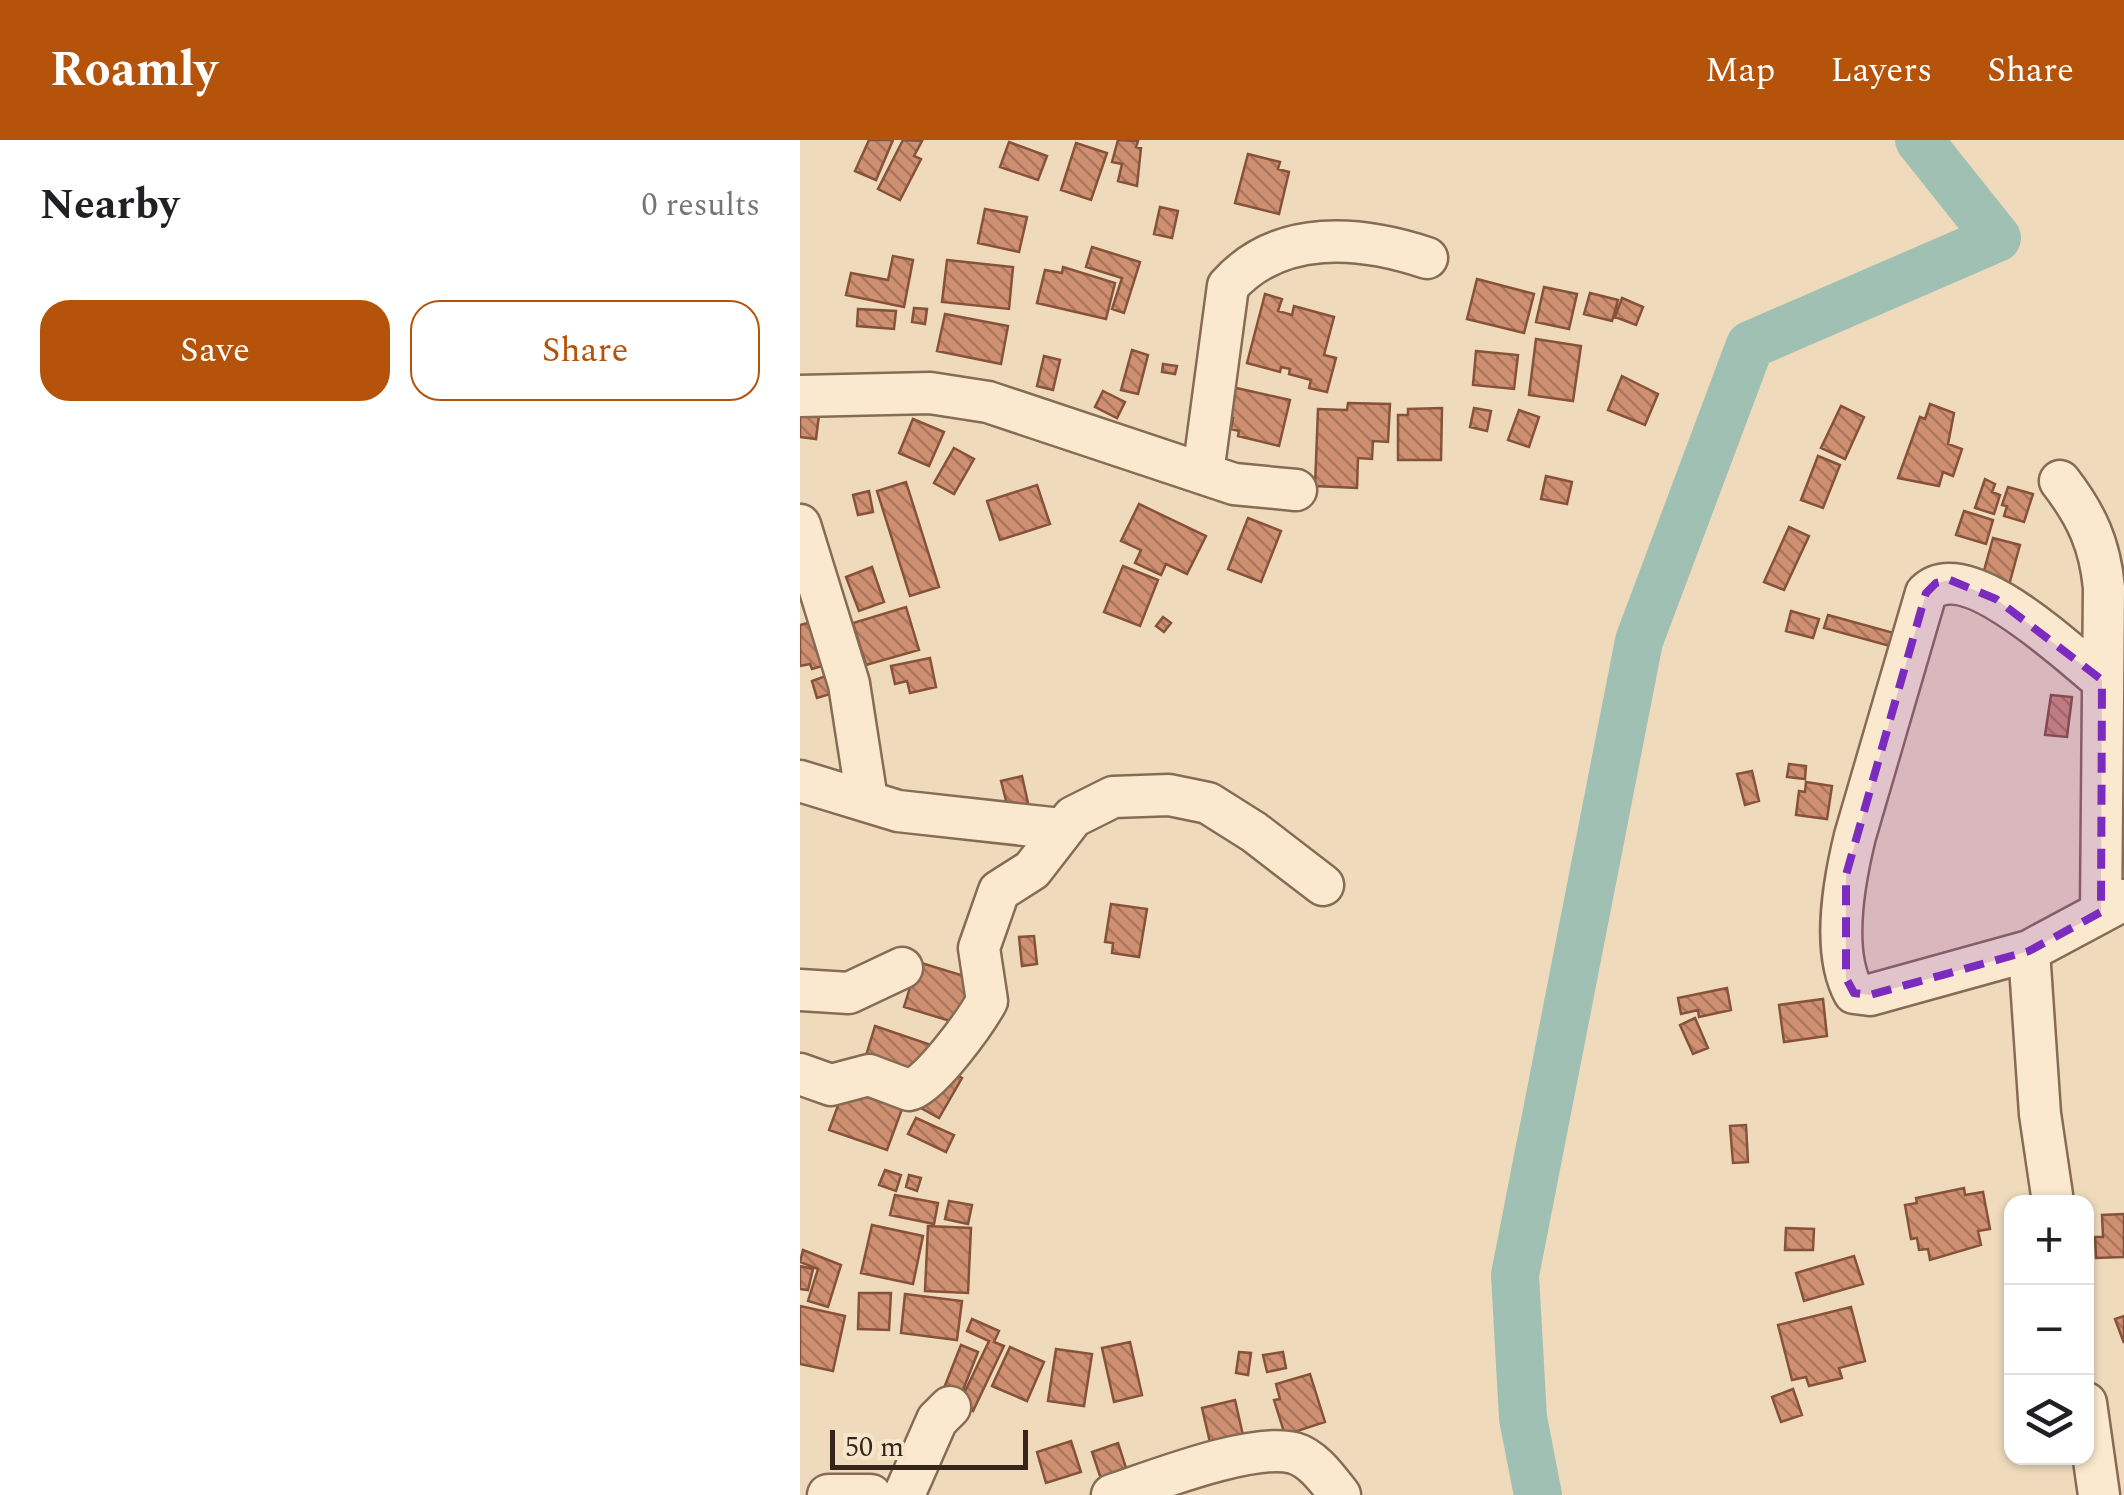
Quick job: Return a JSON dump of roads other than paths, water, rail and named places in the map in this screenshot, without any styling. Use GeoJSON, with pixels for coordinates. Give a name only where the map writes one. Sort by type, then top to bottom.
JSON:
{"type":"FeatureCollection","features":[{"type":"Feature","properties":{"kind":"street"},"geometry":{"type":"LineString","coordinates":[[1203,473],[1228,286],[1239,273],[1294,248],[1330,240],[1379,242],[1427,258]]}},
{"type":"Feature","properties":{"kind":"street"},"geometry":{"type":"LineString","coordinates":[[800,396],[930,393],[988,402],[1234,484],[1296,490]]}},
{"type":"Feature","properties":{"kind":"street"},"geometry":{"type":"LineString","coordinates":[[2060,481],[2083,511],[2100,548],[2114,640],[2102,680],[2112,906],[2029,951],[1870,996],[1854,993],[1846,978],[1846,875],[1926,593],[1936,583],[1950,580],[1996,599],[2102,680]]}},
{"type":"Feature","properties":{"kind":"street"},"geometry":{"type":"LineString","coordinates":[[800,525],[849,684],[867,800]]}},
{"type":"Feature","properties":{"kind":"street"},"geometry":{"type":"LineString","coordinates":[[800,781],[898,811],[1061,829]]}},
{"type":"Feature","properties":{"kind":"street"},"geometry":{"type":"LineString","coordinates":[[800,1074],[831,1085],[869,1075],[909,1090],[923,1085],[966,1036],[987,1001],[979,948],[1000,891],[1032,870],[1061,829],[1090,806],[1113,797],[1169,795],[1208,803],[1254,832],[1323,886]]}},
{"type":"Feature","properties":{"kind":"street"},"geometry":{"type":"LineString","coordinates":[[2029,951],[2040,1114],[2051,1195]]}},
{"type":"Feature","properties":{"kind":"street"},"geometry":{"type":"LineString","coordinates":[[800,990],[849,993],[902,968]]}},
{"type":"Feature","properties":{"kind":"street"},"geometry":{"type":"LineString","coordinates":[[904,1495],[936,1420],[950,1407]]}},
{"type":"Feature","properties":{"kind":"street"},"geometry":{"type":"LineString","coordinates":[[1112,1495],[1220,1461],[1274,1452],[1297,1454],[1315,1466],[1340,1495]]}},
{"type":"Feature","properties":{"kind":"street"},"geometry":{"type":"LineString","coordinates":[[2094,1460],[2099,1495]]}},
{"type":"Feature","properties":{"kind":"street"},"geometry":{"type":"LineString","coordinates":[[828,1495],[871,1495]]}},
{"type":"Feature","properties":{"kind":"waterway"},"geometry":{"type":"LineString","coordinates":[[1538,1495],[1523,1418],[1515,1275],[1639,641],[1750,345],[1997,238],[1919,140]]}}]}
